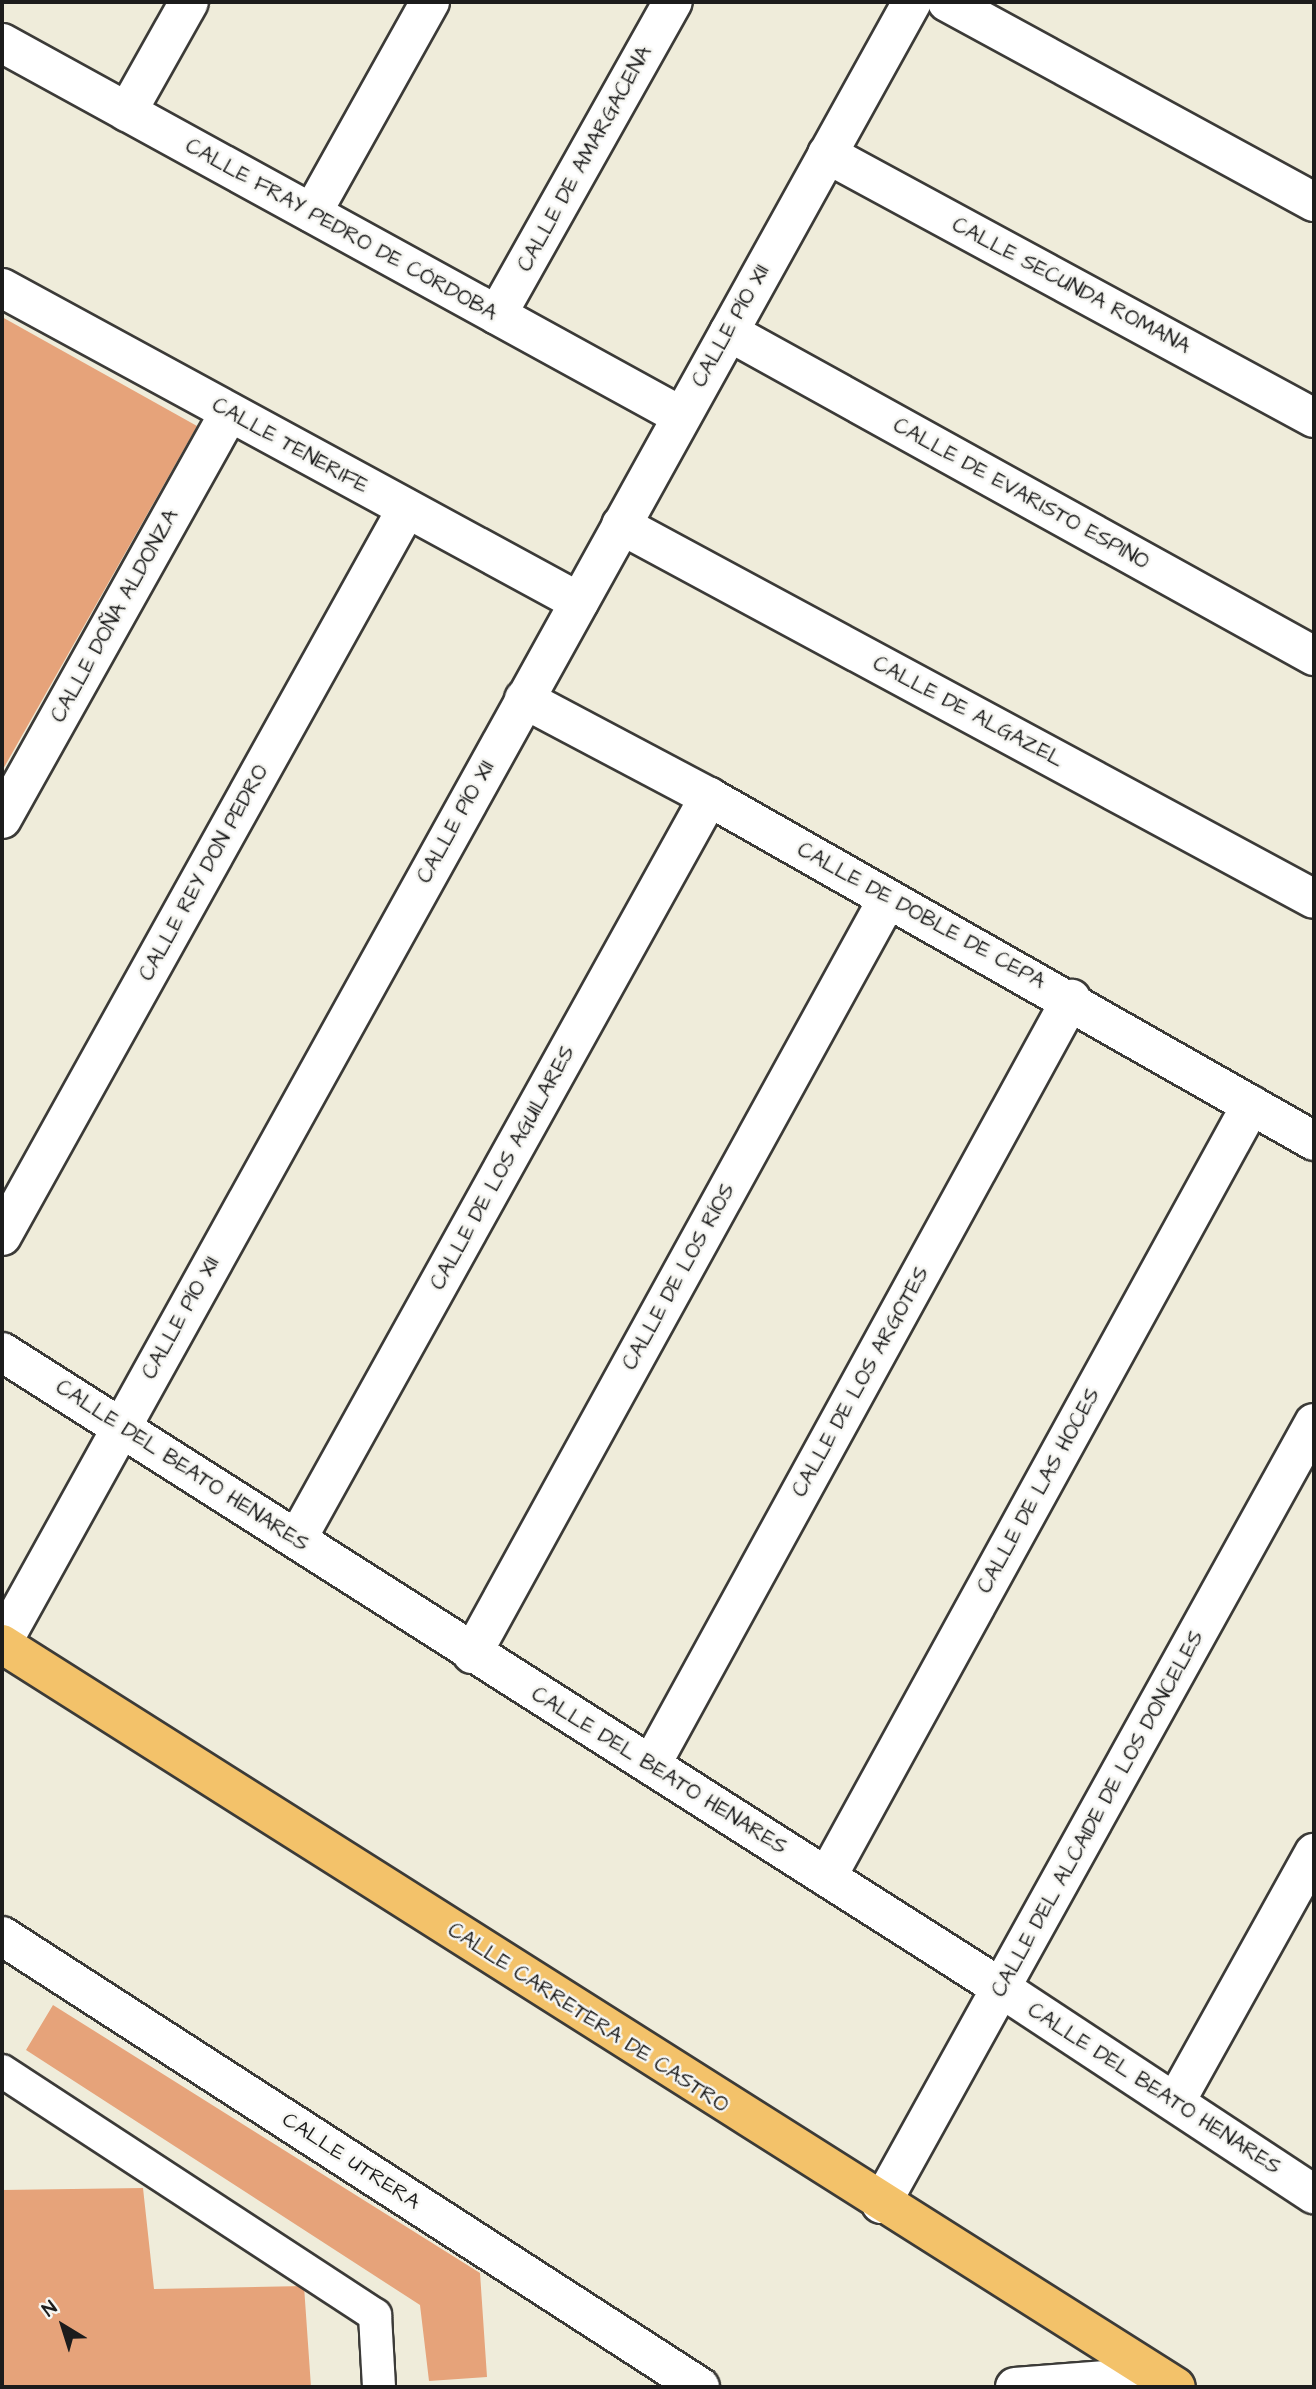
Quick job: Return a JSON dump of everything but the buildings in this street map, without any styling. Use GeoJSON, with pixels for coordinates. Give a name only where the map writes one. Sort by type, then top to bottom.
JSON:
{"type":"FeatureCollection","features":[{"type":"Feature","properties":{"kind":"main road","name":"CALLE CARRETERA DE CASTRO"},"geometry":{"type":"LineString","coordinates":[[2,1644],[881,2204],[1167,2382]]}},
{"type":"Feature","properties":{"kind":"street"},"geometry":{"type":"LineString","coordinates":[[127,112],[189,2]]}},
{"type":"Feature","properties":{"kind":"street"},"geometry":{"type":"LineString","coordinates":[[312,213],[430,2]]}},
{"type":"Feature","properties":{"kind":"street","name":"CALLE DE AMARGACENA"},"geometry":{"type":"LineString","coordinates":[[498,315],[673,2]]}},
{"type":"Feature","properties":{"kind":"street","name":"CALLE PÍO XII"},"geometry":{"type":"LineString","coordinates":[[2,1644],[912,2]]}},
{"type":"Feature","properties":{"kind":"street"},"geometry":{"type":"LineString","coordinates":[[947,2],[1314,202]]}},
{"type":"Feature","properties":{"kind":"street","name":"CALLE FRAY PEDRO DE CÓRDOBA"},"geometry":{"type":"LineString","coordinates":[[2,43],[681,416]]}},
{"type":"Feature","properties":{"kind":"street","name":"CALLE SECUNDA ROMANA"},"geometry":{"type":"LineString","coordinates":[[827,154],[1314,418]]}},
{"type":"Feature","properties":{"kind":"street","name":"CALLE TENERIFE"},"geometry":{"type":"LineString","coordinates":[[2,288],[406,510],[579,601]]}},
{"type":"Feature","properties":{"kind":"street","name":"CALLE DE EVARISTO ESPINO"},"geometry":{"type":"LineString","coordinates":[[729,332],[1314,656]]}},
{"type":"Feature","properties":{"kind":"street","name":"CALLE DOÑA ALDONZA"},"geometry":{"type":"LineString","coordinates":[[2,819],[229,412]]}},
{"type":"Feature","properties":{"kind":"street","name":"CALLE REY DON PEDRO"},"geometry":{"type":"LineString","coordinates":[[2,1236],[406,510]]}},
{"type":"Feature","properties":{"kind":"street","name":"CALLE DE ALGAZEL"},"geometry":{"type":"LineString","coordinates":[[621,525],[1314,899]]}},
{"type":"Feature","properties":{"kind":"street","name":"CALLE DE DOBLE DE CEPA"},"geometry":{"type":"LineString","coordinates":[[524,699],[709,797],[887,900],[1071,999],[1314,1141]]}},
{"type":"Feature","properties":{"kind":"street","name":"CALLE DE LOS AGUILARES"},"geometry":{"type":"LineString","coordinates":[[297,1539],[709,797]]}},
{"type":"Feature","properties":{"kind":"street","name":"CALLE DE LOS RÍOS"},"geometry":{"type":"LineString","coordinates":[[472,1654],[887,900]]}},
{"type":"Feature","properties":{"kind":"street","name":"CALLE DE LOS ARGOTES"},"geometry":{"type":"LineString","coordinates":[[651,1765],[1071,999]]}},
{"type":"Feature","properties":{"kind":"street","name":"CALLE DE LAS HOCES"},"geometry":{"type":"LineString","coordinates":[[827,1877],[1251,1105]]}},
{"type":"Feature","properties":{"kind":"street","name":"CALLE DEL BEATO HENARES"},"geometry":{"type":"LineString","coordinates":[[2,1352],[121,1425],[472,1654],[1001,1988],[1314,2194]]}},
{"type":"Feature","properties":{"kind":"street","name":"CALLE DEL ALCAIDE DE LOS DONCELES"},"geometry":{"type":"LineString","coordinates":[[881,2204],[1314,1423]]}},
{"type":"Feature","properties":{"kind":"street"},"geometry":{"type":"LineString","coordinates":[[1176,2101],[1314,1853]]}},
{"type":"Feature","properties":{"kind":"street","name":"CALLE UTRERA"},"geometry":{"type":"LineString","coordinates":[[2,1936],[700,2387]]}},
{"type":"Feature","properties":{"kind":"street"},"geometry":{"type":"LineString","coordinates":[[2,2071],[375,2315],[379,2387]]}},
{"type":"Feature","properties":{"kind":"street"},"geometry":{"type":"LineString","coordinates":[[1015,2387],[1167,2382]]}}]}
